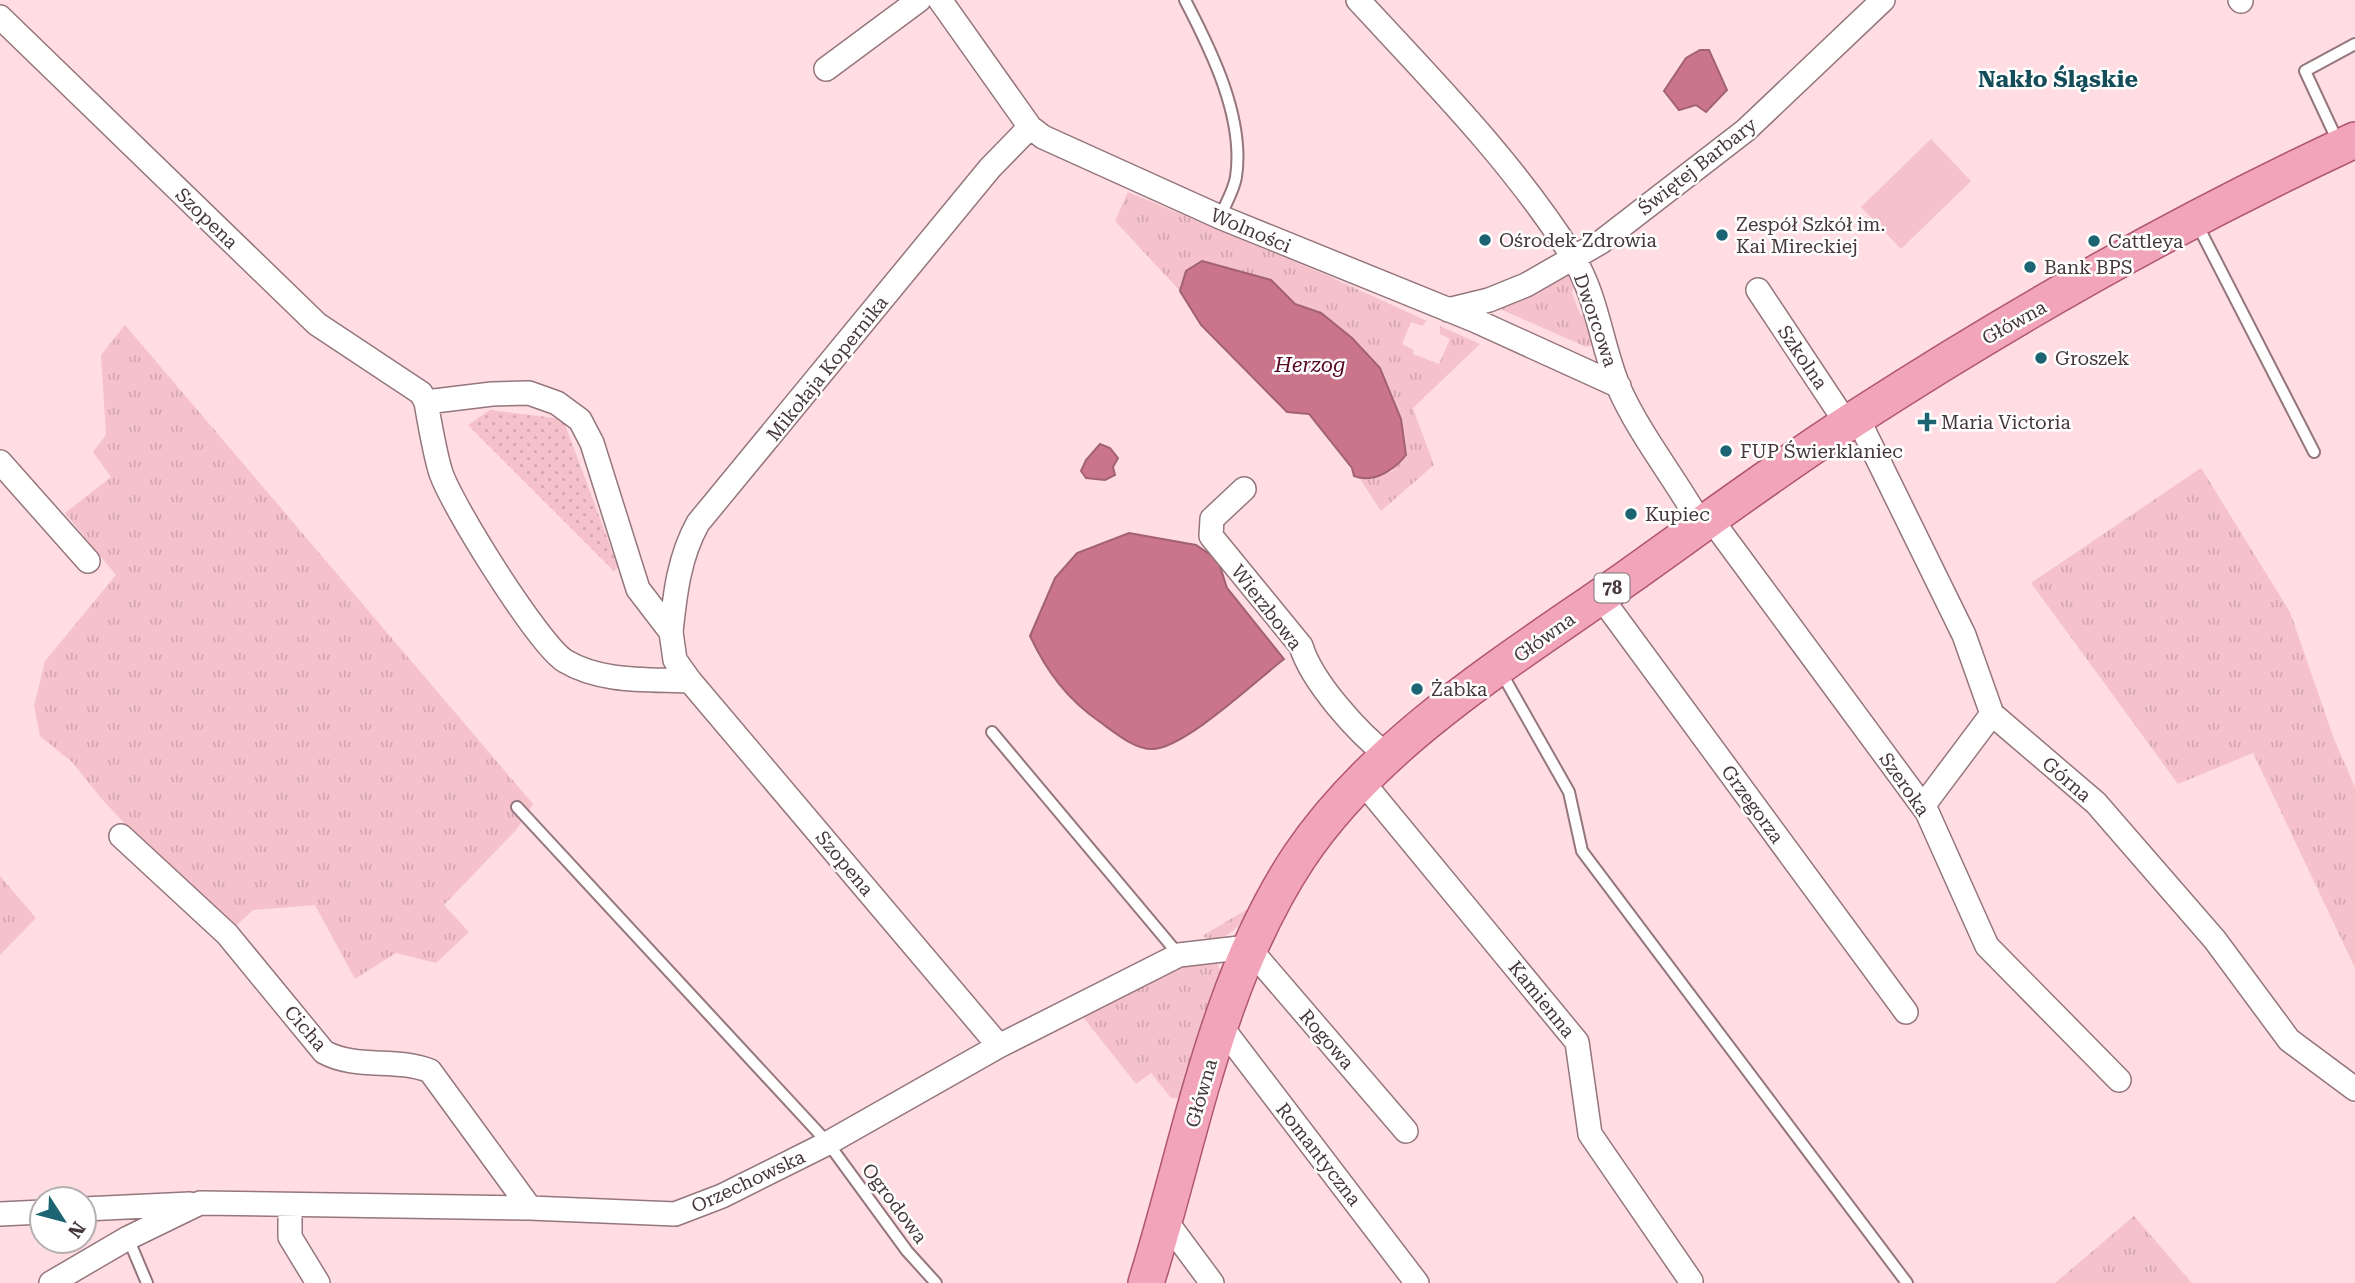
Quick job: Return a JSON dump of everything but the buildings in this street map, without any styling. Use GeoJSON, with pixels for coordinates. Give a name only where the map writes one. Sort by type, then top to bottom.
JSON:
{"type":"FeatureCollection","features":[{"type":"Feature","properties":{"kind":"main road","name":"Główna"},"geometry":{"type":"LineString","coordinates":[[1146,1283],[1166,1221],[1220,1025],[1248,947],[1300,856],[1361,780],[1499,669],[1852,421],[1982,340],[2195,219],[2348,143]]}},
{"type":"Feature","properties":{"kind":"street"},"geometry":{"type":"LineString","coordinates":[[826,69],[919,0]]}},
{"type":"Feature","properties":{"kind":"street","name":"Wolności"},"geometry":{"type":"LineString","coordinates":[[940,0],[1030,127],[1043,137],[1220,217],[1448,310],[1619,386]]}},
{"type":"Feature","properties":{"kind":"street","name":"Dworcowa"},"geometry":{"type":"LineString","coordinates":[[1358,0],[1486,138],[1574,259],[1592,299],[1619,386],[1632,413],[1696,516],[1709,520]]}},
{"type":"Feature","properties":{"kind":"street","name":"Świętej Barbary"},"geometry":{"type":"LineString","coordinates":[[1448,310],[1489,300],[1526,285],[1574,259],[1746,130],[1883,0]]}},
{"type":"Feature","properties":{"kind":"street","name":"Szopena"},"geometry":{"type":"LineString","coordinates":[[0,17],[317,324],[421,393],[426,402],[492,394],[529,393],[557,403],[580,420],[592,443],[638,589],[671,632],[674,660],[999,1046]]}},
{"type":"Feature","properties":{"kind":"street","name":"Mikołaja Kopernika"},"geometry":{"type":"LineString","coordinates":[[671,632],[676,583],[688,542],[698,523],[990,168],[1030,127]]}},
{"type":"Feature","properties":{"kind":"street","name":"Szkolna"},"geometry":{"type":"LineString","coordinates":[[1758,290],[1852,421]]}},
{"type":"Feature","properties":{"kind":"street"},"geometry":{"type":"LineString","coordinates":[[426,402],[440,473],[468,526],[554,653],[579,668],[610,677],[690,681]]}},
{"type":"Feature","properties":{"kind":"street","name":"Górna"},"geometry":{"type":"LineString","coordinates":[[1852,421],[1964,635],[1992,714],[2096,803],[2215,940],[2289,1040],[2355,1087]]}},
{"type":"Feature","properties":{"kind":"street"},"geometry":{"type":"LineString","coordinates":[[0,461],[88,561]]}},
{"type":"Feature","properties":{"kind":"street","name":"Wierzbowa"},"geometry":{"type":"LineString","coordinates":[[1244,489],[1212,519],[1211,536],[1301,646],[1307,664],[1338,703],[1369,741],[1388,756]]}},
{"type":"Feature","properties":{"kind":"street","name":"Szeroka"},"geometry":{"type":"LineString","coordinates":[[1709,520],[1923,806],[1987,946],[2119,1080]]}},
{"type":"Feature","properties":{"kind":"street","name":"Grzegorza"},"geometry":{"type":"LineString","coordinates":[[1600,596],[1906,1012]]}},
{"type":"Feature","properties":{"kind":"street"},"geometry":{"type":"LineString","coordinates":[[1923,806],[1992,714]]}},
{"type":"Feature","properties":{"kind":"street","name":"Kamienna"},"geometry":{"type":"LineString","coordinates":[[1361,780],[1577,1042],[1590,1134],[1691,1281]]}},
{"type":"Feature","properties":{"kind":"street","name":"Cicha"},"geometry":{"type":"LineString","coordinates":[[121,836],[227,934],[324,1052],[342,1062],[417,1066],[430,1071],[530,1208]]}},
{"type":"Feature","properties":{"kind":"street","name":"Orzechowska"},"geometry":{"type":"LineString","coordinates":[[98,1208],[200,1203],[530,1208],[676,1214],[722,1196],[828,1143],[999,1046],[1179,955],[1248,947]]}},
{"type":"Feature","properties":{"kind":"street","name":"Rogowa"},"geometry":{"type":"LineString","coordinates":[[1248,947],[1406,1131]]}},
{"type":"Feature","properties":{"kind":"street","name":"Romantyczna"},"geometry":{"type":"LineString","coordinates":[[1220,1025],[1417,1283]]}},
{"type":"Feature","properties":{"kind":"street","name":"Orzechowska"},"geometry":{"type":"LineString","coordinates":[[51,1283],[128,1238],[200,1203]]}},
{"type":"Feature","properties":{"kind":"street"},"geometry":{"type":"LineString","coordinates":[[290,1206],[290,1237],[318,1283]]}},
{"type":"Feature","properties":{"kind":"street"},"geometry":{"type":"LineString","coordinates":[[0,1214],[28,1213]]}},
{"type":"Feature","properties":{"kind":"street"},"geometry":{"type":"LineString","coordinates":[[1166,1221],[1212,1283]]}},
{"type":"Feature","properties":{"kind":"lane"},"geometry":{"type":"LineString","coordinates":[[1185,0],[1215,58],[1236,137],[1236,178],[1220,217]]}},
{"type":"Feature","properties":{"kind":"lane"},"geometry":{"type":"LineString","coordinates":[[2348,143],[2305,71],[2355,44]]}},
{"type":"Feature","properties":{"kind":"lane"},"geometry":{"type":"LineString","coordinates":[[2195,219],[2314,452]]}},
{"type":"Feature","properties":{"kind":"lane"},"geometry":{"type":"LineString","coordinates":[[1499,669],[1569,792],[1581,851],[1907,1283]]}},
{"type":"Feature","properties":{"kind":"lane"},"geometry":{"type":"LineString","coordinates":[[992,732],[1179,955]]}},
{"type":"Feature","properties":{"kind":"lane","name":"Ogrodowa"},"geometry":{"type":"LineString","coordinates":[[517,807],[828,1143],[907,1251],[936,1283]]}},
{"type":"Feature","properties":{"kind":"lane"},"geometry":{"type":"LineString","coordinates":[[128,1238],[147,1283]]}},
{"type":"Feature","properties":{"kind":"green space"},"geometry":{"type":"Polygon","coordinates":[[[1931,139],[1971,181],[1901,249],[1861,207],[1931,139]]]}},
{"type":"Feature","properties":{"kind":"green space"},"geometry":{"type":"Polygon","coordinates":[[[1128,192],[1324,274],[1427,321],[1422,326],[1411,322],[1402,344],[1414,350],[1413,354],[1439,364],[1450,339],[1440,334],[1440,326],[1480,344],[1413,408],[1434,465],[1381,511],[1360,479],[1393,471],[1352,338],[1321,313],[1295,304],[1291,298],[1186,271],[1180,291],[1115,221],[1128,192]]]}},
{"type":"Feature","properties":{"kind":"green space"},"geometry":{"type":"Polygon","coordinates":[[[1568,271],[1575,283],[1572,293],[1580,314],[1589,318],[1596,344],[1586,347],[1491,305],[1568,271]]]}},
{"type":"Feature","properties":{"kind":"green space"},"geometry":{"type":"Polygon","coordinates":[[[125,325],[533,804],[517,829],[444,905],[469,932],[436,963],[396,953],[355,979],[315,905],[253,910],[227,934],[100,797],[72,762],[40,736],[34,706],[45,661],[116,575],[65,513],[111,477],[93,452],[106,435],[101,355],[125,325]]]}},
{"type":"Feature","properties":{"kind":"green space"},"geometry":{"type":"Polygon","coordinates":[[[490,410],[563,419],[618,567],[614,571],[468,425],[490,410]]]}},
{"type":"Feature","properties":{"kind":"green space"},"geometry":{"type":"Polygon","coordinates":[[[2201,468],[2290,612],[2334,739],[2355,787],[2355,968],[2253,753],[2178,784],[2031,583],[2201,468]]]}},
{"type":"Feature","properties":{"kind":"green space"},"geometry":{"type":"Polygon","coordinates":[[[0,876],[36,918],[0,955],[0,876]]]}},
{"type":"Feature","properties":{"kind":"green space"},"geometry":{"type":"Polygon","coordinates":[[[1251,907],[1243,921],[1225,936],[1202,936],[1251,907]]]}},
{"type":"Feature","properties":{"kind":"green space"},"geometry":{"type":"Polygon","coordinates":[[[1196,958],[1217,962],[1222,975],[1185,1098],[1171,1098],[1151,1073],[1136,1084],[1083,1017],[1196,958]]]}},
{"type":"Feature","properties":{"kind":"green space"},"geometry":{"type":"Polygon","coordinates":[[[2134,1216],[2192,1283],[2055,1283],[2134,1216]]]}},
{"type":"Feature","properties":{"kind":"water"},"geometry":{"type":"Polygon","coordinates":[[[1700,50],[1709,50],[1727,90],[1706,112],[1696,105],[1679,110],[1664,91],[1686,58],[1700,50]]]}},
{"type":"Feature","properties":{"kind":"water","name":"Herzog"},"geometry":{"type":"Polygon","coordinates":[[[1202,261],[1271,280],[1295,304],[1321,313],[1352,338],[1380,368],[1401,419],[1406,455],[1390,470],[1376,477],[1354,476],[1352,468],[1309,414],[1287,412],[1201,325],[1180,291],[1186,271],[1202,261]]]}},
{"type":"Feature","properties":{"kind":"water"},"geometry":{"type":"Polygon","coordinates":[[[1100,444],[1110,448],[1118,458],[1113,467],[1115,475],[1105,480],[1086,478],[1081,471],[1086,460],[1100,444]]]}},
{"type":"Feature","properties":{"kind":"water"},"geometry":{"type":"Polygon","coordinates":[[[1129,533],[1196,545],[1218,560],[1227,588],[1284,659],[1201,726],[1166,746],[1152,749],[1124,739],[1078,704],[1051,673],[1030,636],[1055,578],[1077,553],[1129,533]]]}},
{"type":"Feature","properties":{"kind":"place","name":"Zespół Szkół im. Kai Mireckiej"},"geometry":{"type":"Point","coordinates":[1722,235]}},
{"type":"Feature","properties":{"kind":"place","name":"Ośrodek Zdrowia"},"geometry":{"type":"Point","coordinates":[1485,240]}},
{"type":"Feature","properties":{"kind":"place","name":"Cattleya"},"geometry":{"type":"Point","coordinates":[2094,241]}},
{"type":"Feature","properties":{"kind":"place","name":"Bank BPS"},"geometry":{"type":"Point","coordinates":[2030,267]}},
{"type":"Feature","properties":{"kind":"place","name":"Groszek"},"geometry":{"type":"Point","coordinates":[2041,358]}},
{"type":"Feature","properties":{"kind":"place","name":"Maria Victoria"},"geometry":{"type":"Point","coordinates":[1927,422]}},
{"type":"Feature","properties":{"kind":"place","name":"FUP Świerklaniec"},"geometry":{"type":"Point","coordinates":[1726,451]}},
{"type":"Feature","properties":{"kind":"place","name":"Kupiec"},"geometry":{"type":"Point","coordinates":[1631,514]}},
{"type":"Feature","properties":{"kind":"place","name":"Żabka"},"geometry":{"type":"Point","coordinates":[1417,689]}},
{"type":"Feature","properties":{"kind":"district","name":"Nakło Śląskie"},"geometry":{"type":"Point","coordinates":[2058,79]}}]}
